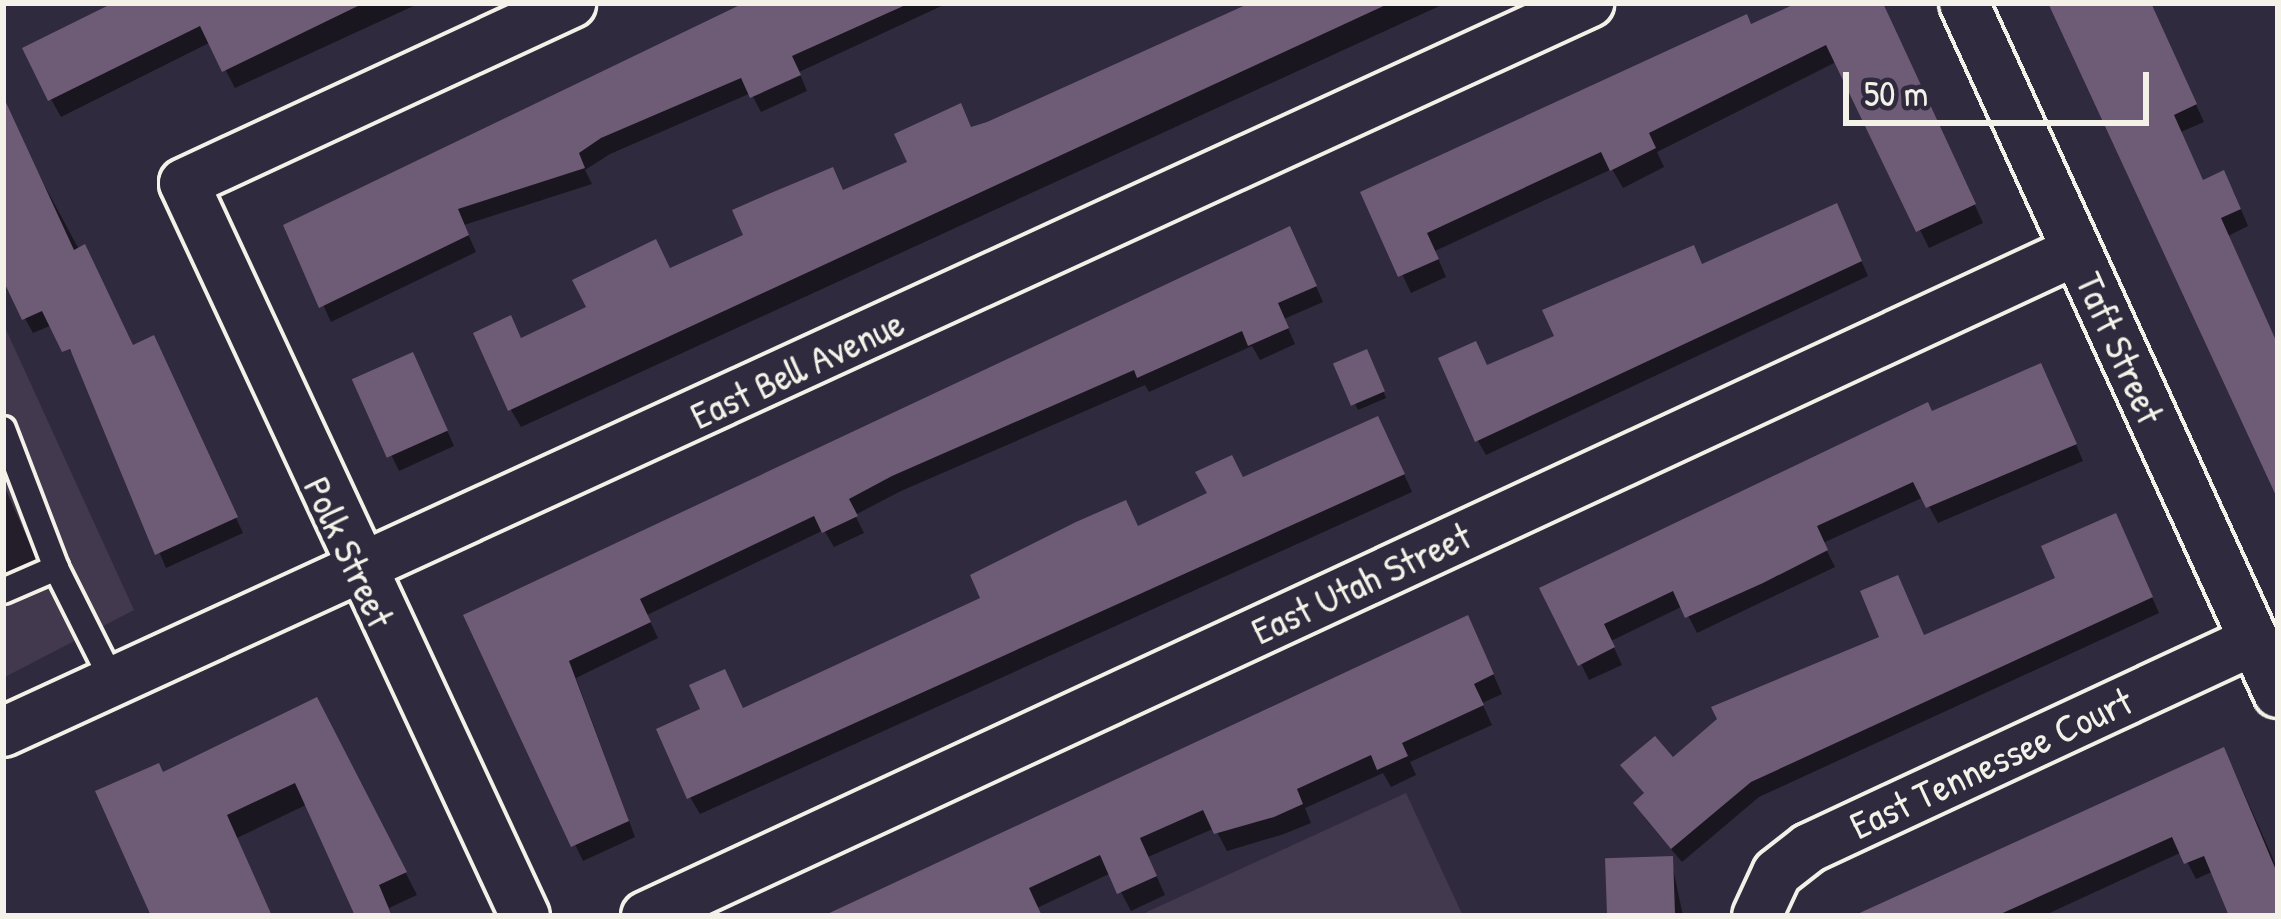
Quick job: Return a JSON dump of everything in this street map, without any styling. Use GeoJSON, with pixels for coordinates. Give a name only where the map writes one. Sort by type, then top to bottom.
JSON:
{"type":"FeatureCollection","features":[{"type":"Feature","properties":{"kind":"street","name":"Polk Street"},"geometry":{"type":"LineString","coordinates":[[525,916],[357,572],[184,182],[571,3]]}},
{"type":"Feature","properties":{"kind":"street","name":"East Bell Avenue"},"geometry":{"type":"LineString","coordinates":[[3,732],[1589,3]]}},
{"type":"Feature","properties":{"kind":"street","name":"Taft Street"},"geometry":{"type":"LineString","coordinates":[[1964,3],[2278,693]]}},
{"type":"Feature","properties":{"kind":"street","name":"East Utah Street"},"geometry":{"type":"LineString","coordinates":[[646,916],[2076,251]]}},
{"type":"Feature","properties":{"kind":"street","name":"East Tennessee Court"},"geometry":{"type":"LineString","coordinates":[[1757,916],[1777,873],[1809,848],[2253,641]]}},
{"type":"Feature","properties":{"kind":"lane"},"geometry":{"type":"LineString","coordinates":[[3,429],[56,568],[115,684]]}},
{"type":"Feature","properties":{"kind":"lane"},"geometry":{"type":"LineString","coordinates":[[4,590],[56,568]]}},
{"type":"Feature","properties":{"kind":"shaded area"},"geometry":{"type":"Polygon","coordinates":[[[3,323],[134,610],[3,678],[3,323]]]}},
{"type":"Feature","properties":{"kind":"shaded area"},"geometry":{"type":"Polygon","coordinates":[[[1406,793],[1463,916],[1138,916],[1406,793]]]}},
{"type":"Feature","properties":{"kind":"building"},"geometry":{"type":"Polygon","coordinates":[[[113,3],[364,3],[222,72],[200,26],[48,101],[22,48],[113,3]]]}},
{"type":"Feature","properties":{"kind":"building"},"geometry":{"type":"Polygon","coordinates":[[[744,3],[910,3],[792,56],[801,75],[750,98],[741,78],[601,138],[579,153],[585,168],[458,209],[469,235],[319,308],[283,225],[744,3]]]}},
{"type":"Feature","properties":{"kind":"building"},"geometry":{"type":"Polygon","coordinates":[[[1250,3],[1390,3],[508,411],[473,333],[511,315],[521,338],[586,307],[572,280],[656,239],[670,268],[743,235],[732,210],[833,167],[843,190],[907,162],[894,134],[961,103],[971,127],[987,122],[1250,3]]]}},
{"type":"Feature","properties":{"kind":"building"},"geometry":{"type":"Polygon","coordinates":[[[1797,3],[1883,3],[1976,204],[1916,232],[1826,45],[1649,133],[1656,148],[1610,171],[1601,152],[1427,233],[1439,259],[1398,277],[1360,192],[1747,14],[1751,24],[1797,3]]]}},
{"type":"Feature","properties":{"kind":"building"},"geometry":{"type":"Polygon","coordinates":[[[2048,3],[2151,3],[2197,104],[2174,115],[2203,180],[2224,170],[2241,209],[2221,218],[2278,345],[2278,500],[2048,3]]]}},
{"type":"Feature","properties":{"kind":"building"},"geometry":{"type":"Polygon","coordinates":[[[3,96],[74,250],[85,244],[133,345],[154,335],[238,517],[155,555],[70,349],[62,352],[42,311],[22,320],[3,280],[3,96]]]}},
{"type":"Feature","properties":{"kind":"building"},"geometry":{"type":"Polygon","coordinates":[[[1837,203],[1862,261],[1475,442],[1438,358],[1476,341],[1487,365],[1554,336],[1542,310],[1694,245],[1702,264],[1837,203]]]}},
{"type":"Feature","properties":{"kind":"building"},"geometry":{"type":"Polygon","coordinates":[[[1290,226],[1317,286],[1278,303],[1289,328],[1248,346],[1242,331],[1137,378],[1134,370],[892,476],[849,499],[858,516],[822,533],[814,516],[640,599],[651,622],[569,661],[629,821],[571,847],[463,615],[1290,226]]]}},
{"type":"Feature","properties":{"kind":"building"},"geometry":{"type":"Polygon","coordinates":[[[1367,349],[1385,391],[1351,406],[1333,363],[1367,349]]]}},
{"type":"Feature","properties":{"kind":"building"},"geometry":{"type":"Polygon","coordinates":[[[413,352],[448,431],[387,458],[352,379],[413,352]]]}},
{"type":"Feature","properties":{"kind":"building"},"geometry":{"type":"Polygon","coordinates":[[[2041,363],[2077,444],[1926,508],[1913,482],[1817,526],[1828,550],[1763,583],[1685,618],[1673,591],[1604,624],[1615,647],[1578,666],[1539,588],[1928,402],[1932,411],[2041,363]]]}},
{"type":"Feature","properties":{"kind":"building"},"geometry":{"type":"Polygon","coordinates":[[[1378,416],[1405,474],[687,799],[656,729],[700,709],[689,685],[725,669],[743,708],[980,598],[970,575],[1076,522],[1126,500],[1138,526],[1207,493],[1195,472],[1232,455],[1243,477],[1378,416]]]}},
{"type":"Feature","properties":{"kind":"building"},"geometry":{"type":"Polygon","coordinates":[[[2116,513],[2153,597],[1751,782],[1671,849],[1633,803],[1644,793],[1620,765],[1655,736],[1673,757],[1717,719],[1711,707],[1879,637],[1860,591],[1898,575],[1924,635],[2055,578],[2041,546],[2116,513]]]}},
{"type":"Feature","properties":{"kind":"building"},"geometry":{"type":"Polygon","coordinates":[[[1468,615],[1494,674],[1474,684],[1484,705],[1402,743],[1408,756],[1377,770],[1371,755],[1297,789],[1303,804],[1274,817],[1214,834],[1203,810],[1140,838],[1157,876],[1117,894],[1100,855],[1029,888],[1042,916],[823,916],[1468,615]]]}},
{"type":"Feature","properties":{"kind":"building"},"geometry":{"type":"Polygon","coordinates":[[[317,697],[407,872],[379,885],[392,916],[355,916],[295,783],[227,815],[272,916],[151,916],[95,791],[159,763],[163,772],[317,697]]]}},
{"type":"Feature","properties":{"kind":"building"},"geometry":{"type":"Polygon","coordinates":[[[2224,747],[2278,875],[2278,916],[2229,916],[2204,856],[2184,864],[2172,837],[1996,916],[1853,916],[2224,747]]]}},
{"type":"Feature","properties":{"kind":"building"},"geometry":{"type":"Polygon","coordinates":[[[1673,856],[1675,916],[1607,916],[1605,858],[1673,856]]]}}]}
